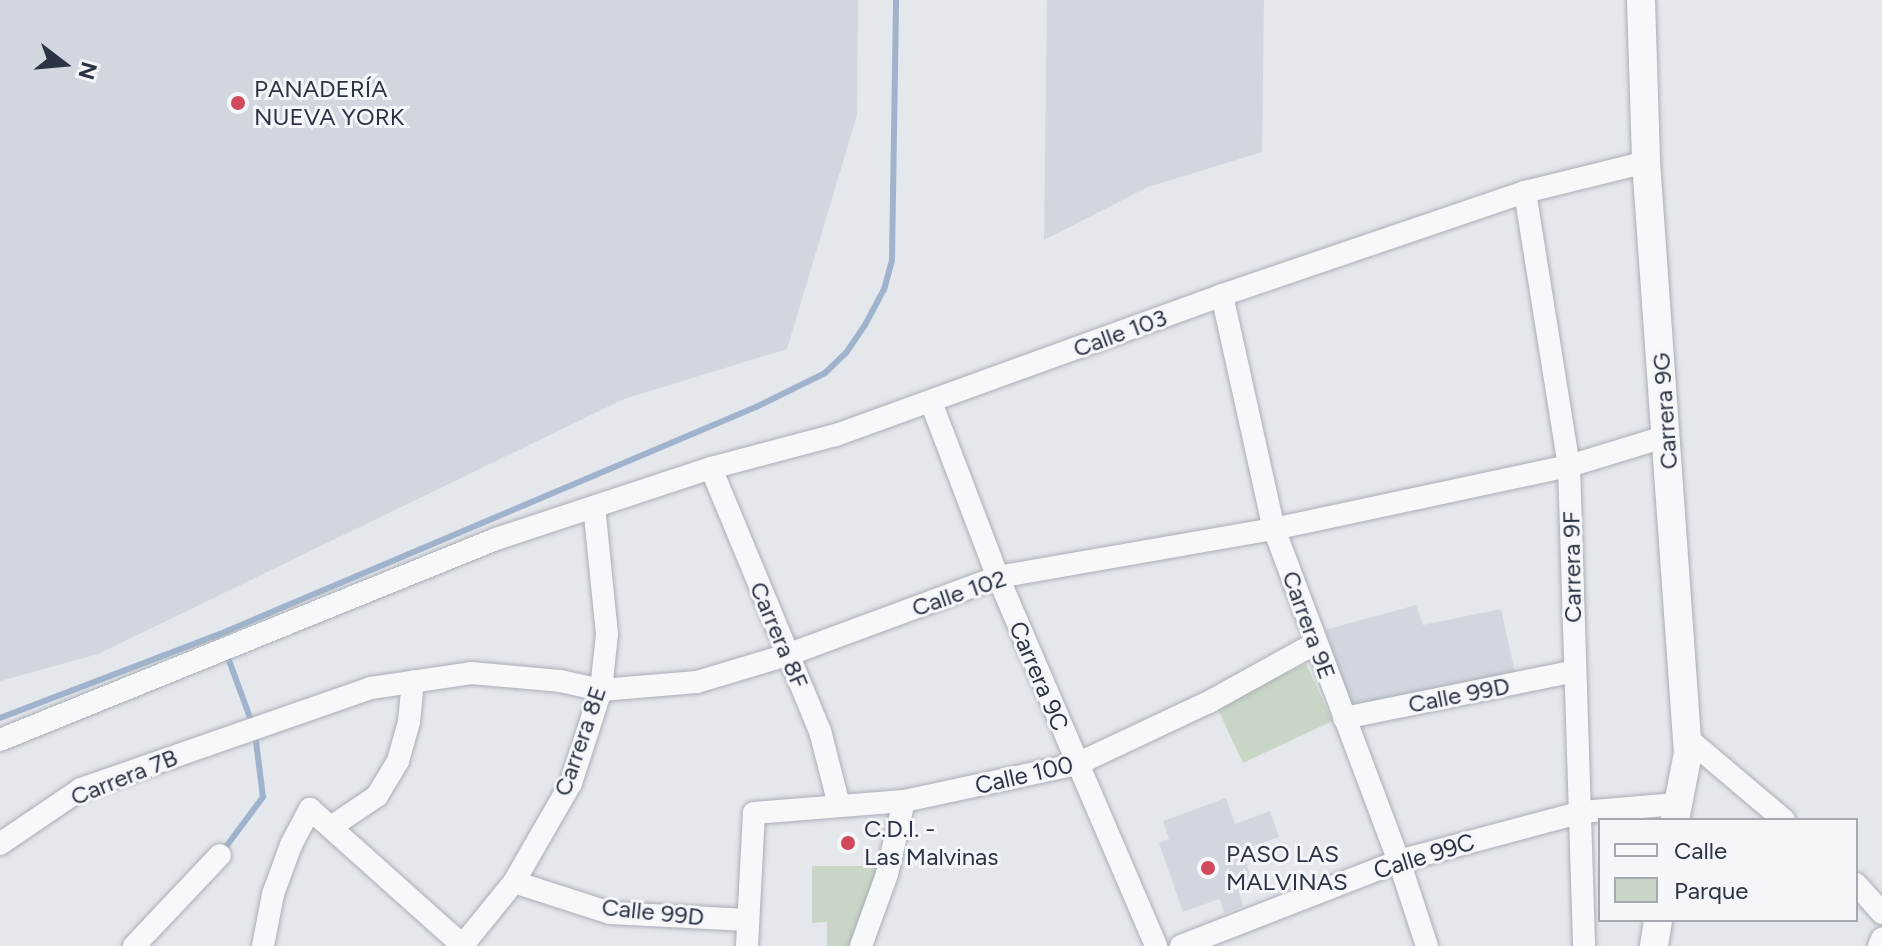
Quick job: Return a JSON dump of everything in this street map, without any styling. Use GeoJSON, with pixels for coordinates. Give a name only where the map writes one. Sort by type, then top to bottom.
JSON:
{"type":"FeatureCollection","features":[{"type":"Feature","properties":{"kind":"street","name":"Carrera 9G"},"geometry":{"type":"LineString","coordinates":[[1641,0],[1646,162],[1688,753],[1676,812]]}},
{"type":"Feature","properties":{"kind":"street","name":"Calle 103"},"geometry":{"type":"LineString","coordinates":[[0,740],[496,539],[711,468],[836,435],[1222,295],[1525,192],[1646,162]]}},
{"type":"Feature","properties":{"kind":"street","name":"Carrera 9F"},"geometry":{"type":"LineString","coordinates":[[1525,192],[1569,466],[1584,946]]}},
{"type":"Feature","properties":{"kind":"street","name":"Carrera 9E"},"geometry":{"type":"LineString","coordinates":[[1222,295],[1274,529],[1314,644],[1399,861],[1427,946]]}},
{"type":"Feature","properties":{"kind":"street","name":"Carrera 9C"},"geometry":{"type":"LineString","coordinates":[[931,402],[998,577],[1156,946]]}},
{"type":"Feature","properties":{"kind":"street","name":"Calle 102"},"geometry":{"type":"LineString","coordinates":[[253,728],[371,688],[471,673],[513,675],[601,690],[697,682],[787,655],[998,577],[1274,529],[1569,466],[1667,436]]}},
{"type":"Feature","properties":{"kind":"street","name":"Carrera 8F"},"geometry":{"type":"LineString","coordinates":[[711,468],[820,731],[839,805]]}},
{"type":"Feature","properties":{"kind":"street","name":"Carrera 8E"},"geometry":{"type":"LineString","coordinates":[[462,946],[514,882],[571,783],[601,690],[607,634],[594,507]]}},
{"type":"Feature","properties":{"kind":"street","name":"Calle 100"},"geometry":{"type":"LineString","coordinates":[[748,920],[754,813],[904,801],[1077,764],[1209,702],[1314,644]]}},
{"type":"Feature","properties":{"kind":"street","name":"Calle 99D"},"geometry":{"type":"LineString","coordinates":[[1344,718],[1574,671]]}},
{"type":"Feature","properties":{"kind":"street"},"geometry":{"type":"LineString","coordinates":[[331,827],[377,796],[398,761],[409,722],[413,681]]}},
{"type":"Feature","properties":{"kind":"street","name":"Carrera 7B"},"geometry":{"type":"LineString","coordinates":[[0,844],[81,789],[253,728]]}},
{"type":"Feature","properties":{"kind":"street"},"geometry":{"type":"LineString","coordinates":[[1687,738],[1782,818]]}},
{"type":"Feature","properties":{"kind":"street"},"geometry":{"type":"LineString","coordinates":[[861,946],[887,874],[904,801]]}},
{"type":"Feature","properties":{"kind":"street"},"geometry":{"type":"LineString","coordinates":[[263,946],[273,894],[291,845],[310,809],[462,946]]}},
{"type":"Feature","properties":{"kind":"street","name":"Calle 99C"},"geometry":{"type":"LineString","coordinates":[[1181,946],[1399,861],[1582,812],[1676,812]]}},
{"type":"Feature","properties":{"kind":"street"},"geometry":{"type":"LineString","coordinates":[[134,946],[220,855]]}},
{"type":"Feature","properties":{"kind":"street","name":"Calle 99D"},"geometry":{"type":"LineString","coordinates":[[514,882],[610,913],[748,920]]}},
{"type":"Feature","properties":{"kind":"street"},"geometry":{"type":"LineString","coordinates":[[1858,886],[1882,913]]}},
{"type":"Feature","properties":{"kind":"street"},"geometry":{"type":"LineString","coordinates":[[747,946],[748,920]]}},
{"type":"Feature","properties":{"kind":"street"},"geometry":{"type":"LineString","coordinates":[[1654,946],[1658,922]]}},
{"type":"Feature","properties":{"kind":"street"},"geometry":{"type":"LineString","coordinates":[[1880,946],[1882,939]]}},
{"type":"Feature","properties":{"kind":"shaded area"},"geometry":{"type":"Polygon","coordinates":[[[0,0],[858,0],[857,115],[787,349],[624,399],[98,654],[0,681],[0,0]]]}},
{"type":"Feature","properties":{"kind":"shaded area"},"geometry":{"type":"Polygon","coordinates":[[[1047,0],[1264,0],[1262,152],[1148,187],[1044,240],[1047,0]]]}},
{"type":"Feature","properties":{"kind":"shaded area"},"geometry":{"type":"Polygon","coordinates":[[[1416,605],[1423,625],[1501,609],[1516,678],[1353,708],[1325,630],[1416,605]]]}},
{"type":"Feature","properties":{"kind":"shaded area","name":"PASO LAS MALVINAS"},"geometry":{"type":"Polygon","coordinates":[[[1226,798],[1235,824],[1270,811],[1279,837],[1242,850],[1254,887],[1239,892],[1243,906],[1225,913],[1219,899],[1183,912],[1159,843],[1169,839],[1163,821],[1226,798]]]}},
{"type":"Feature","properties":{"kind":"green space"},"geometry":{"type":"Polygon","coordinates":[[[1306,664],[1333,721],[1243,763],[1216,706],[1306,664]]]}},
{"type":"Feature","properties":{"kind":"green space"},"geometry":{"type":"Polygon","coordinates":[[[812,866],[881,866],[855,946],[827,946],[827,922],[812,923],[812,866]]]}},
{"type":"Feature","properties":{"kind":"waterway"},"geometry":{"type":"LineString","coordinates":[[0,718],[220,634],[756,407],[825,373],[846,353],[865,325],[884,290],[892,260],[896,0]]}},
{"type":"Feature","properties":{"kind":"waterway"},"geometry":{"type":"LineString","coordinates":[[227,655],[252,723]]}},
{"type":"Feature","properties":{"kind":"waterway"},"geometry":{"type":"LineString","coordinates":[[222,852],[263,797],[255,734]]}},
{"type":"Feature","properties":{"kind":"place","name":"PANADERÍA NUEVA YORK"},"geometry":{"type":"Point","coordinates":[238,103]}},
{"type":"Feature","properties":{"kind":"place","name":"C.D.I. - Las Malvinas"},"geometry":{"type":"Point","coordinates":[848,843]}},
{"type":"Feature","properties":{"kind":"place","name":"PASO LAS MALVINAS"},"geometry":{"type":"Point","coordinates":[1208,868]}}]}
